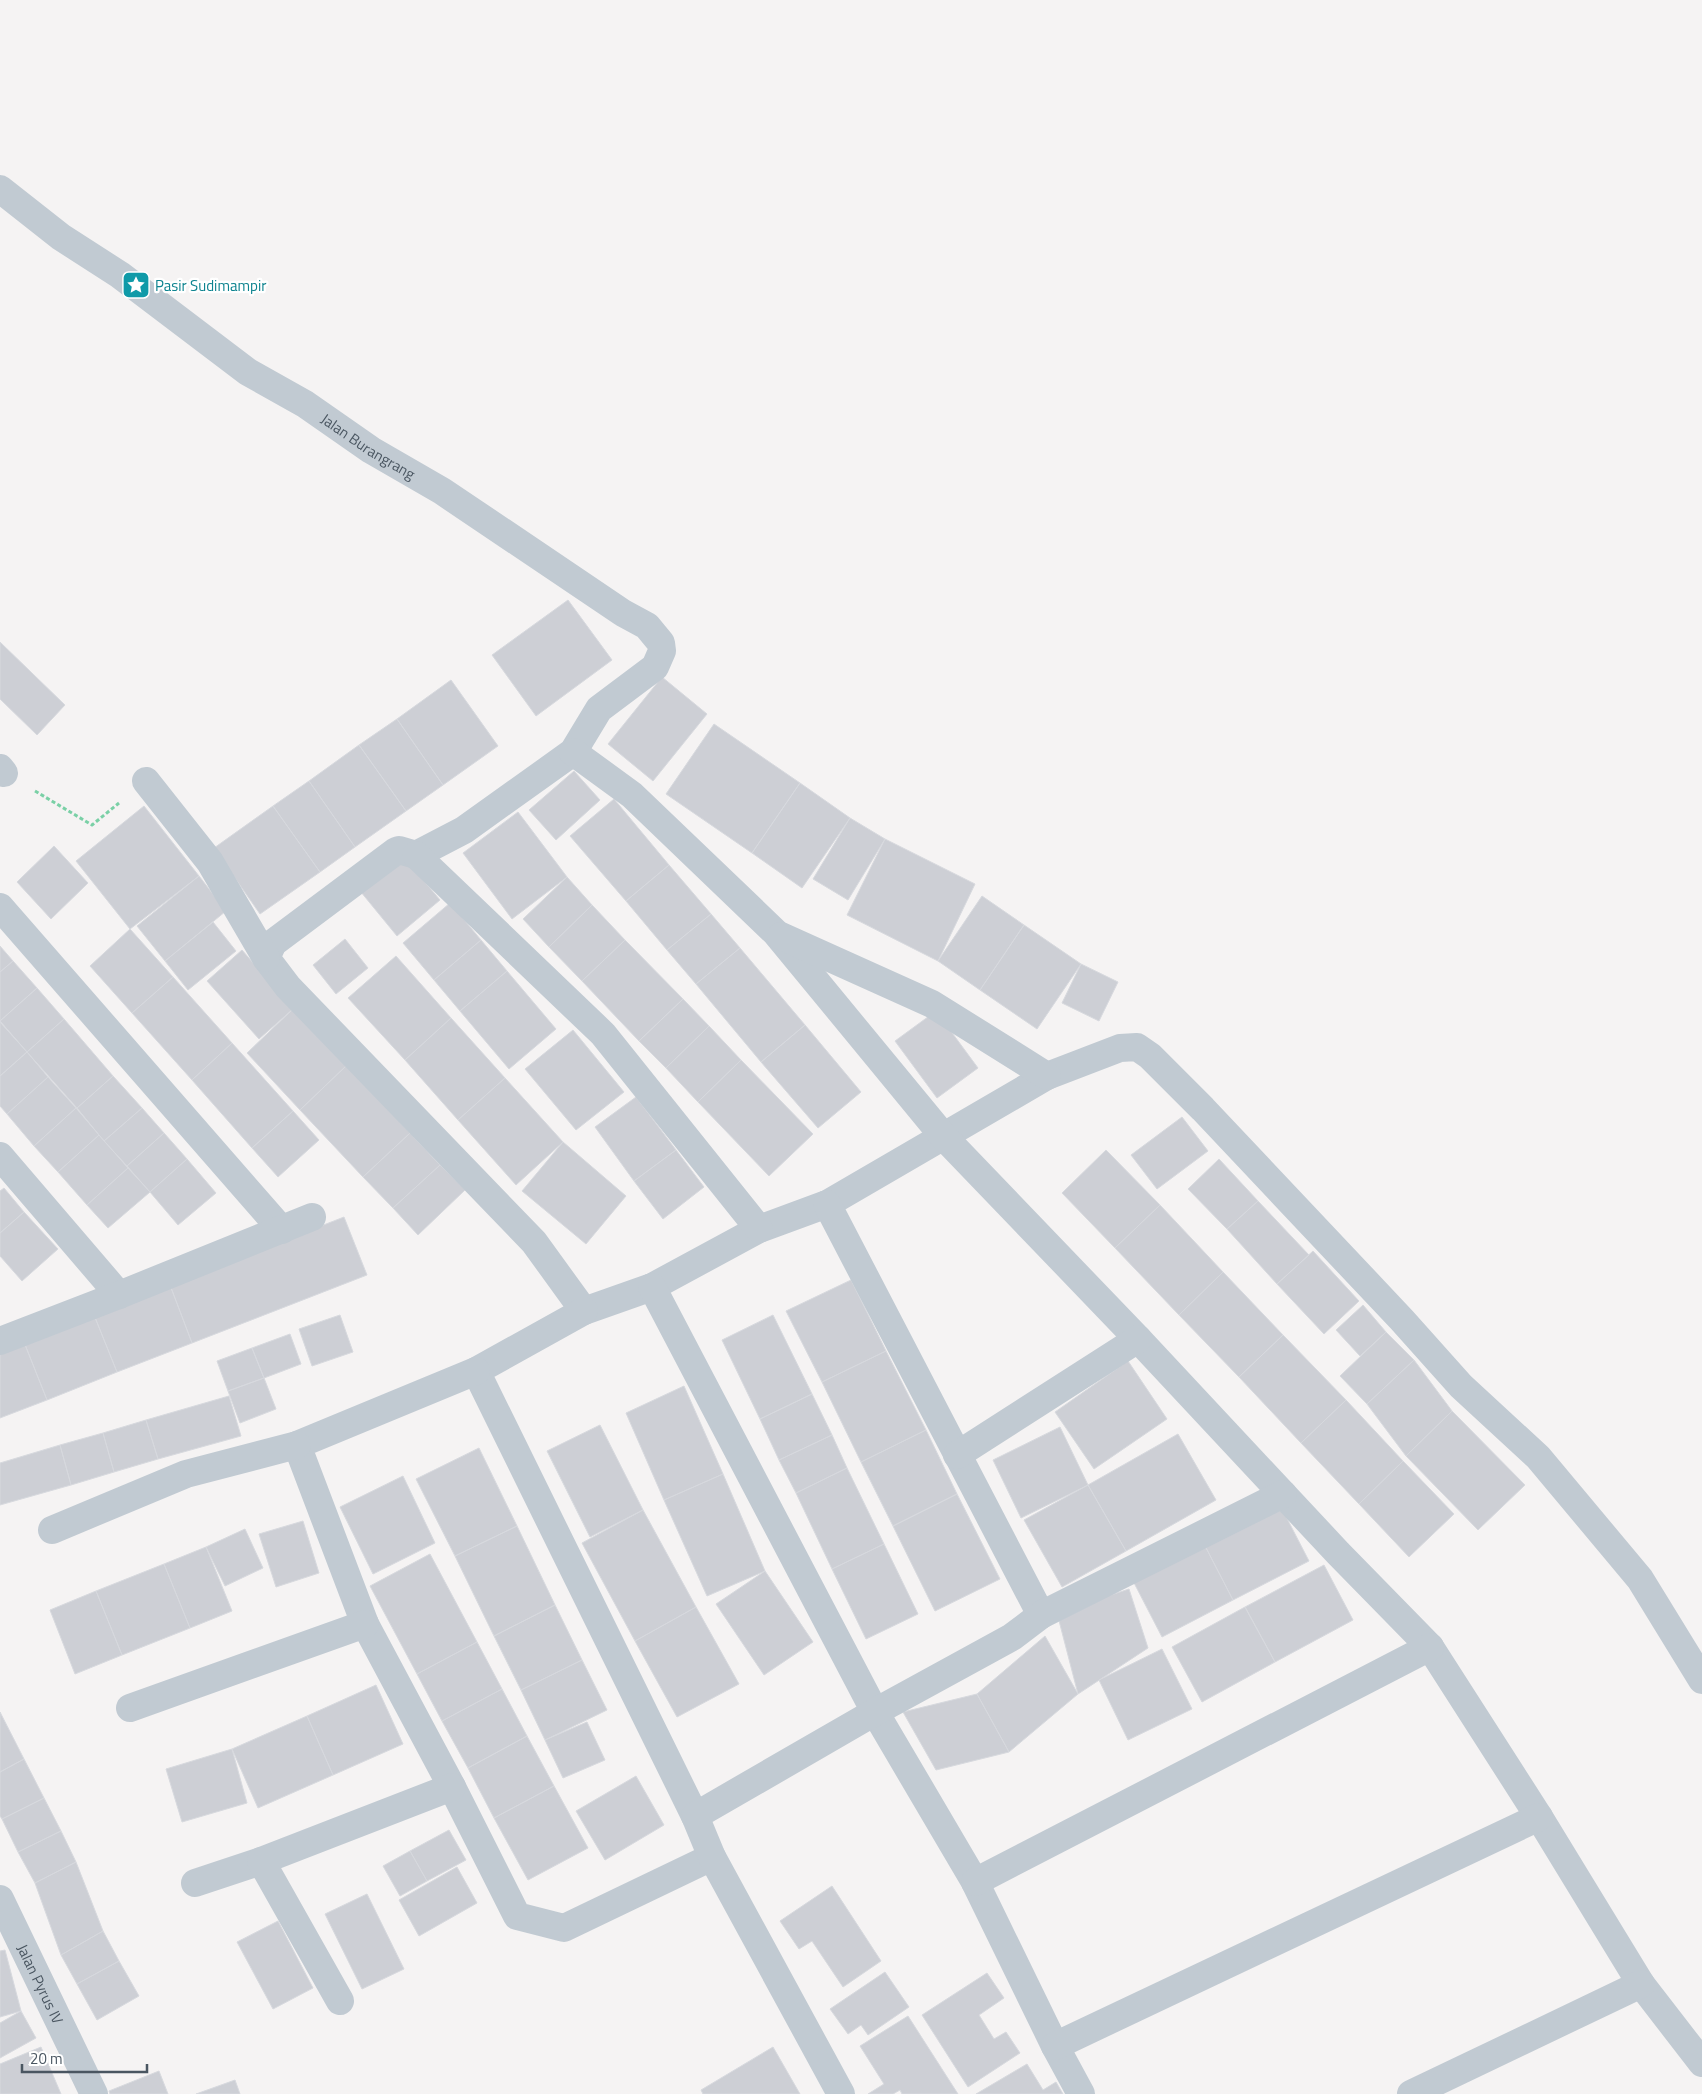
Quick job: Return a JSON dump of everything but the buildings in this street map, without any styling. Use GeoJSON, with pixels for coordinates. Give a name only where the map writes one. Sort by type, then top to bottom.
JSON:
{"type":"FeatureCollection","features":[{"type":"Feature","properties":{"kind":"street","name":"Jalan Burangrang"},"geometry":{"type":"LineString","coordinates":[[0,189],[62,237],[120,275],[248,372],[305,404],[371,450],[442,491],[624,613],[647,626],[661,643],[662,651],[655,667],[599,709],[573,752]]}},
{"type":"Feature","properties":{"kind":"street"},"geometry":{"type":"LineString","coordinates":[[416,855],[464,830],[573,752],[632,795],[776,933],[944,1137],[1430,1647],[1539,1817],[1640,1984],[1702,2063]]}},
{"type":"Feature","properties":{"kind":"street"},"geometry":{"type":"LineString","coordinates":[[146,781],[210,862],[266,958],[288,987],[534,1242],[584,1311]]}},
{"type":"Feature","properties":{"kind":"street"},"geometry":{"type":"LineString","coordinates":[[266,958],[273,943],[396,851],[416,855],[603,1034],[760,1229]]}},
{"type":"Feature","properties":{"kind":"street"},"geometry":{"type":"LineString","coordinates":[[0,907],[282,1230]]}},
{"type":"Feature","properties":{"kind":"street"},"geometry":{"type":"LineString","coordinates":[[776,933],[932,1004],[1047,1076]]}},
{"type":"Feature","properties":{"kind":"street"},"geometry":{"type":"LineString","coordinates":[[52,1530],[186,1474],[297,1445],[476,1371],[584,1311],[652,1287],[760,1229],[827,1204],[1047,1076],[1120,1048],[1137,1047],[1150,1056],[1203,1109],[1402,1320],[1461,1386],[1538,1458],[1640,1579],[1702,1680]]}},
{"type":"Feature","properties":{"kind":"street"},"geometry":{"type":"LineString","coordinates":[[0,1156],[119,1295]]}},
{"type":"Feature","properties":{"kind":"street"},"geometry":{"type":"LineString","coordinates":[[827,1204],[1041,1615]]}},
{"type":"Feature","properties":{"kind":"street"},"geometry":{"type":"LineString","coordinates":[[0,1341],[312,1217]]}},
{"type":"Feature","properties":{"kind":"street"},"geometry":{"type":"LineString","coordinates":[[652,1287],[875,1712],[975,1882],[1055,2046],[1081,2094]]}},
{"type":"Feature","properties":{"kind":"street"},"geometry":{"type":"LineString","coordinates":[[957,1455],[1138,1339]]}},
{"type":"Feature","properties":{"kind":"street"},"geometry":{"type":"LineString","coordinates":[[476,1371],[696,1816],[712,1857],[841,2094]]}},
{"type":"Feature","properties":{"kind":"street"},"geometry":{"type":"LineString","coordinates":[[297,1445],[365,1624],[452,1787],[517,1916],[564,1928],[712,1857]]}},
{"type":"Feature","properties":{"kind":"street"},"geometry":{"type":"LineString","coordinates":[[696,1816],[875,1712],[1012,1637],[1041,1615],[1283,1494]]}},
{"type":"Feature","properties":{"kind":"street"},"geometry":{"type":"LineString","coordinates":[[130,1708],[365,1624]]}},
{"type":"Feature","properties":{"kind":"street"},"geometry":{"type":"LineString","coordinates":[[975,1882],[1430,1647]]}},
{"type":"Feature","properties":{"kind":"street"},"geometry":{"type":"LineString","coordinates":[[195,1883],[261,1861],[452,1787]]}},
{"type":"Feature","properties":{"kind":"street"},"geometry":{"type":"LineString","coordinates":[[1055,2046],[1539,1817]]}},
{"type":"Feature","properties":{"kind":"street"},"geometry":{"type":"LineString","coordinates":[[261,1861],[340,2001]]}},
{"type":"Feature","properties":{"kind":"street","name":"Jalan Pyrus IV"},"geometry":{"type":"LineString","coordinates":[[0,1899],[94,2094]]}},
{"type":"Feature","properties":{"kind":"street"},"geometry":{"type":"LineString","coordinates":[[1411,2094],[1640,1984]]}},
{"type":"Feature","properties":{"kind":"path"},"geometry":{"type":"LineString","coordinates":[[2,770],[92,825],[146,781]]}},
{"type":"Feature","properties":{"kind":"place","name":"Pasir Sudimampir"},"geometry":{"type":"Point","coordinates":[136,285]}}]}
